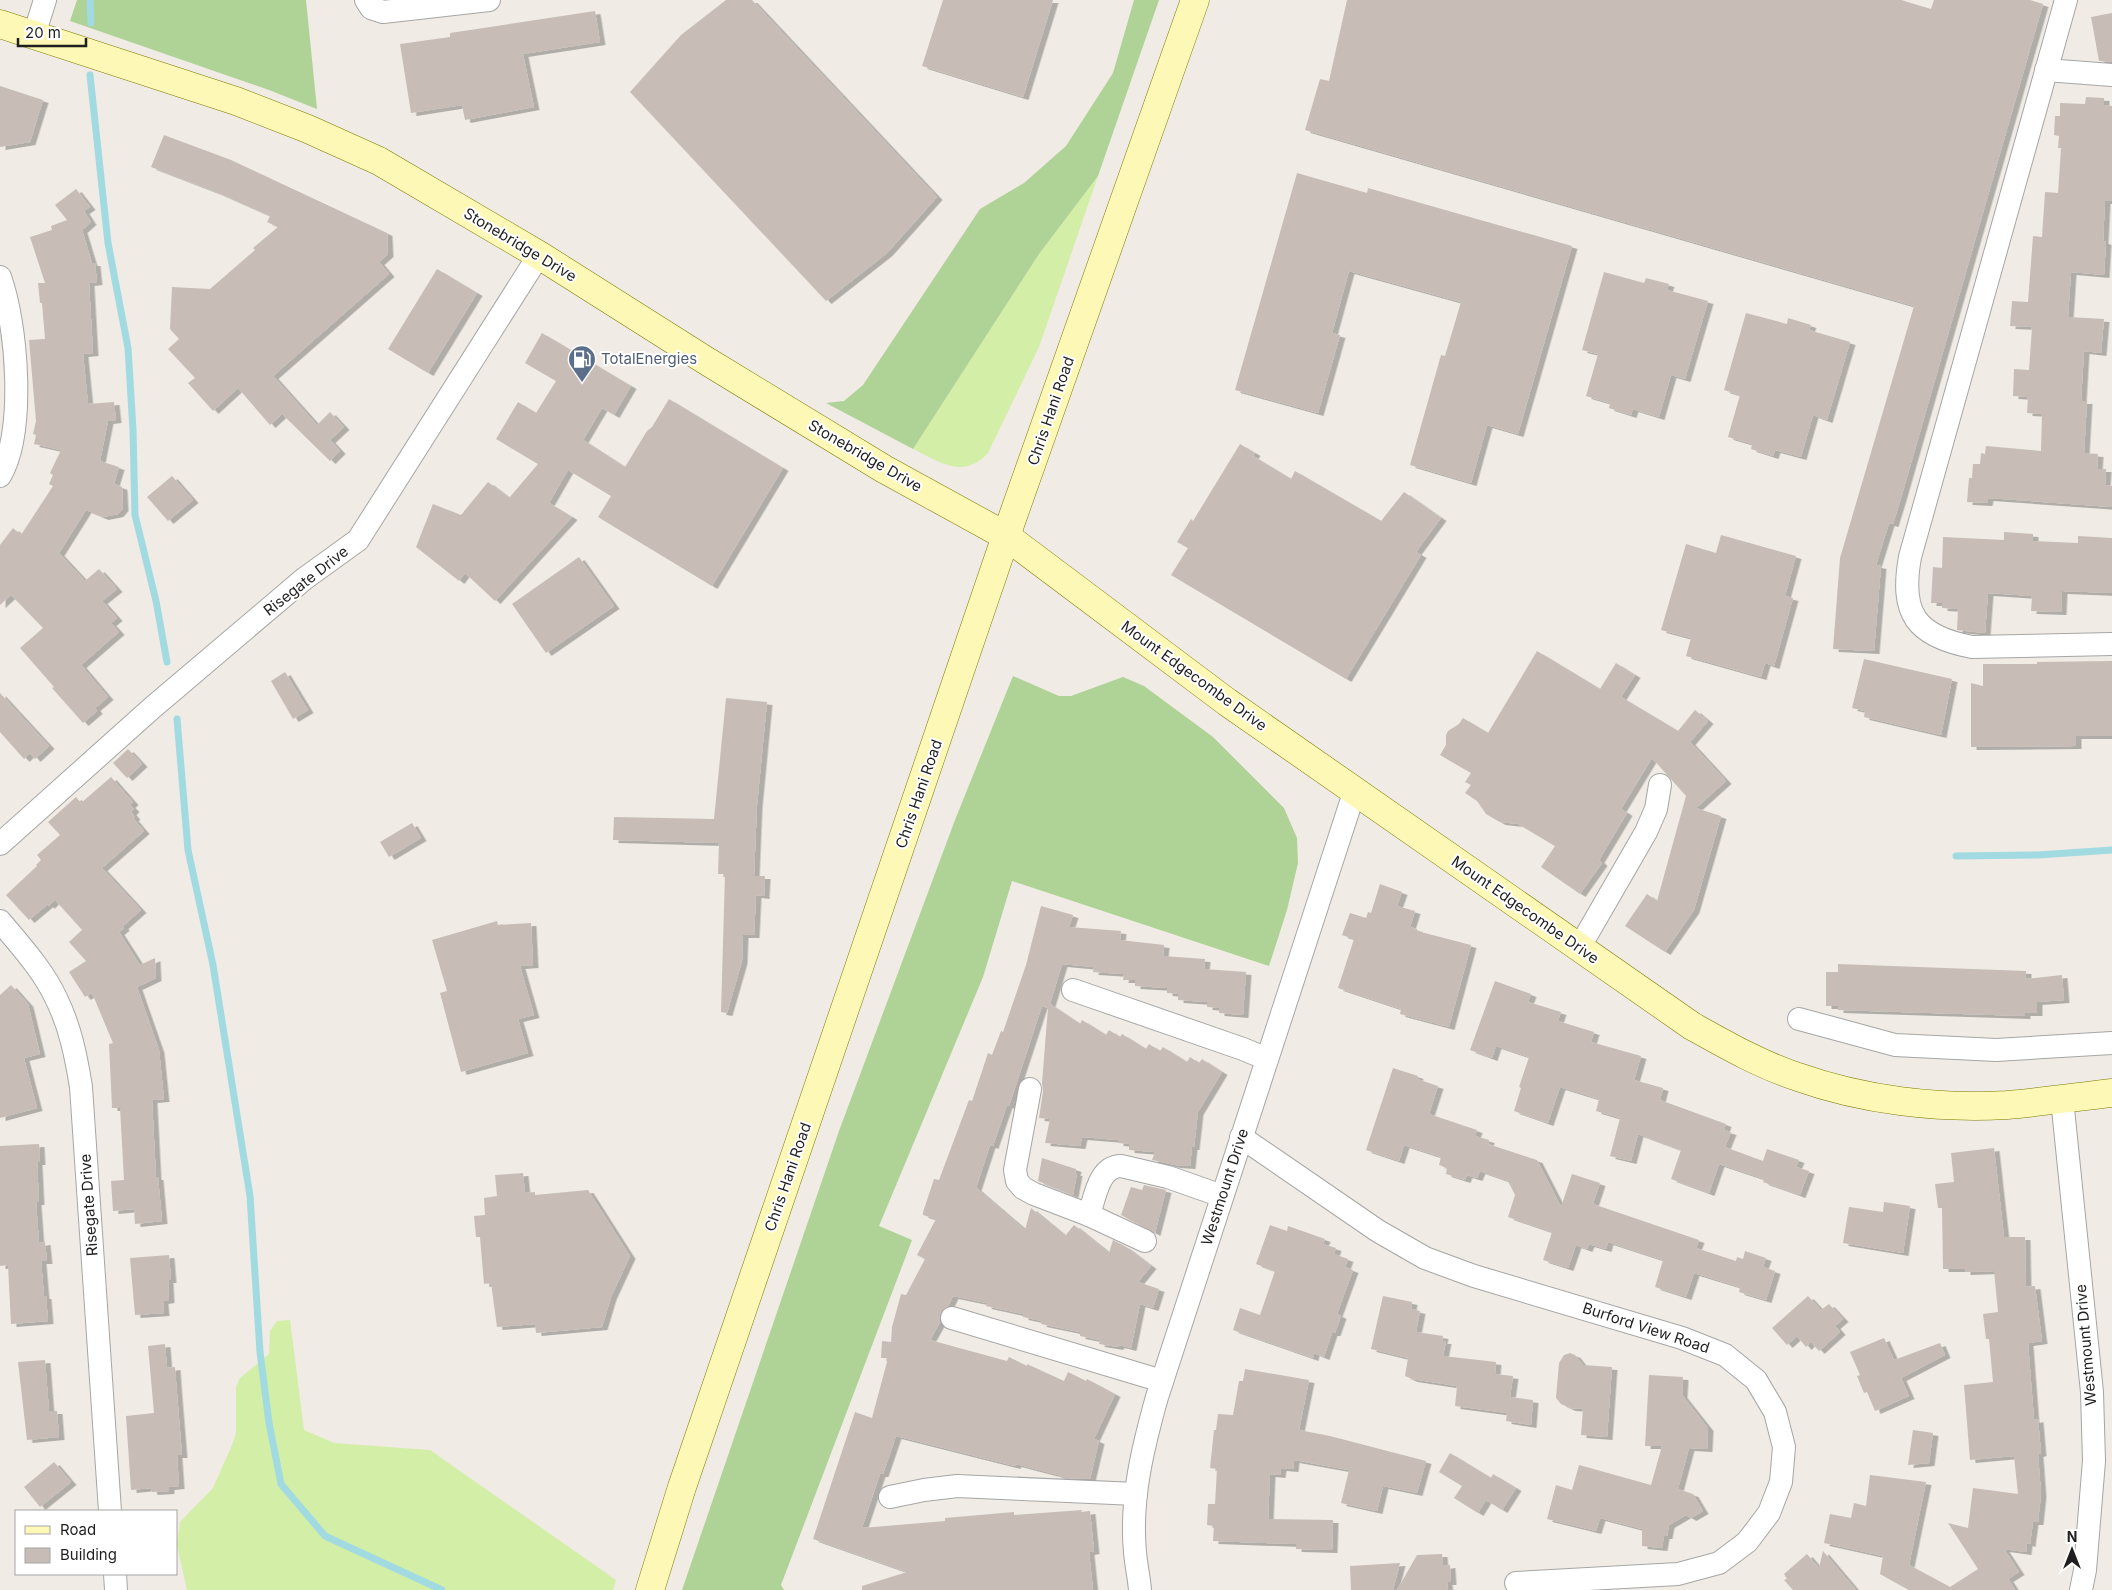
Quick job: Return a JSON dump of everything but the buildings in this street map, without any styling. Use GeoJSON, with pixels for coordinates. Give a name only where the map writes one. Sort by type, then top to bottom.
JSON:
{"type":"FeatureCollection","features":[{"type":"Feature","properties":{"kind":"street"},"geometry":{"type":"LineString","coordinates":[[34,35],[45,0]]}},
{"type":"Feature","properties":{"kind":"street"},"geometry":{"type":"LineString","coordinates":[[366,0],[372,8],[383,12],[489,0]]}},
{"type":"Feature","properties":{"kind":"street","name":"Chris Hani Road"},"geometry":{"type":"LineString","coordinates":[[650,1590],[682,1487],[1006,536],[1195,0]]}},
{"type":"Feature","properties":{"kind":"street"},"geometry":{"type":"LineString","coordinates":[[2066,0],[1910,556],[1906,581],[1908,602],[1918,623],[1933,636],[1952,644],[1972,647],[2112,644]]}},
{"type":"Feature","properties":{"kind":"street","name":"Stonebridge Drive"},"geometry":{"type":"LineString","coordinates":[[0,24],[236,101],[317,133],[379,161],[539,255],[705,360],[876,464],[1006,536]]}},
{"type":"Feature","properties":{"kind":"street"},"geometry":{"type":"LineString","coordinates":[[2046,70],[2112,75]]}},
{"type":"Feature","properties":{"kind":"street","name":"Risegate Drive"},"geometry":{"type":"LineString","coordinates":[[0,844],[174,689],[304,579],[358,540],[539,255]]}},
{"type":"Feature","properties":{"kind":"street"},"geometry":{"type":"LineString","coordinates":[[0,277],[8,297],[17,395],[14,438],[0,476]]}},
{"type":"Feature","properties":{"kind":"street","name":"Mount Edgecombe Drive"},"geometry":{"type":"LineString","coordinates":[[1006,536],[1226,702],[1692,1026],[1741,1054],[1798,1078],[1859,1094],[1905,1102],[1954,1106],[2006,1105],[2112,1093]]}},
{"type":"Feature","properties":{"kind":"street"},"geometry":{"type":"LineString","coordinates":[[1579,948],[1646,832],[1656,810],[1660,785]]}},
{"type":"Feature","properties":{"kind":"street","name":"Westmount Drive"},"geometry":{"type":"LineString","coordinates":[[1140,1590],[1134,1551],[1136,1494],[1143,1447],[1162,1381],[1355,790]]}},
{"type":"Feature","properties":{"kind":"street","name":"Risegate Drive"},"geometry":{"type":"LineString","coordinates":[[0,920],[30,958],[56,997],[73,1042],[81,1086],[110,1510]]}},
{"type":"Feature","properties":{"kind":"street"},"geometry":{"type":"LineString","coordinates":[[1072,990],[1267,1059]]}},
{"type":"Feature","properties":{"kind":"street"},"geometry":{"type":"LineString","coordinates":[[1799,1018],[1894,1045],[1996,1050],[2112,1043]]}},
{"type":"Feature","properties":{"kind":"street"},"geometry":{"type":"LineString","coordinates":[[1030,1090],[1016,1170],[1017,1181],[1023,1188],[1034,1194],[1089,1215],[1145,1241]]}},
{"type":"Feature","properties":{"kind":"street","name":"Westmount Drive"},"geometry":{"type":"LineString","coordinates":[[2062,1099],[2092,1392],[2103,1461],[2081,1590]]}},
{"type":"Feature","properties":{"kind":"street","name":"Burford View Road"},"geometry":{"type":"LineString","coordinates":[[1241,1137],[1378,1231],[1425,1258],[1474,1276],[1682,1338],[1725,1355],[1756,1380],[1775,1412],[1784,1447],[1781,1482],[1778,1490],[1769,1513],[1747,1542],[1719,1563],[1678,1574],[1516,1583]]}},
{"type":"Feature","properties":{"kind":"street"},"geometry":{"type":"LineString","coordinates":[[1089,1215],[1103,1176],[1108,1169],[1114,1166],[1122,1166],[1168,1177],[1222,1196]]}},
{"type":"Feature","properties":{"kind":"street"},"geometry":{"type":"LineString","coordinates":[[952,1318],[1162,1381]]}},
{"type":"Feature","properties":{"kind":"street"},"geometry":{"type":"LineString","coordinates":[[890,1497],[957,1486],[1136,1494]]}},
{"type":"Feature","properties":{"kind":"street"},"geometry":{"type":"LineString","coordinates":[[115,1575],[116,1590]]}},
{"type":"Feature","properties":{"kind":"green space"},"geometry":{"type":"Polygon","coordinates":[[[77,0],[306,0],[317,109],[269,90],[70,21],[77,0]]]}},
{"type":"Feature","properties":{"kind":"green space"},"geometry":{"type":"Polygon","coordinates":[[[1134,0],[1159,0],[1098,176],[1039,254],[913,449],[826,403],[844,401],[863,385],[980,209],[1024,183],[1066,146],[1113,73],[1134,0]]]}},
{"type":"Feature","properties":{"kind":"green space"},"geometry":{"type":"Polygon","coordinates":[[[1098,176],[1039,347],[988,453],[970,466],[960,467],[942,463],[913,449],[1039,254],[1098,176]]]}},
{"type":"Feature","properties":{"kind":"green space"},"geometry":{"type":"Polygon","coordinates":[[[1013,676],[1059,696],[1071,696],[1123,677],[1144,686],[1213,737],[1284,808],[1297,838],[1298,863],[1287,910],[1269,966],[1012,881],[983,977],[879,1226],[912,1240],[781,1585],[784,1590],[682,1590],[839,1131],[955,820],[1013,676]]]}},
{"type":"Feature","properties":{"kind":"green space"},"geometry":{"type":"Polygon","coordinates":[[[290,1320],[304,1430],[334,1443],[430,1450],[616,1580],[613,1590],[187,1590],[178,1550],[180,1522],[213,1488],[236,1433],[236,1387],[240,1378],[269,1354],[270,1331],[277,1321],[290,1320]]]}},
{"type":"Feature","properties":{"kind":"waterway"},"geometry":{"type":"LineString","coordinates":[[90,0],[91,23]]}},
{"type":"Feature","properties":{"kind":"waterway"},"geometry":{"type":"LineString","coordinates":[[90,75],[108,243],[128,348],[133,430],[135,515],[156,601],[167,662]]}},
{"type":"Feature","properties":{"kind":"waterway"},"geometry":{"type":"LineString","coordinates":[[177,719],[188,850],[213,965],[250,1196],[260,1352],[269,1423],[281,1484],[325,1536],[442,1590]]}},
{"type":"Feature","properties":{"kind":"waterway"},"geometry":{"type":"LineString","coordinates":[[1956,856],[2038,855],[2112,850]]}},
{"type":"Feature","properties":{"kind":"place","name":"TotalEnergies"},"geometry":{"type":"Point","coordinates":[582,383]}}]}
